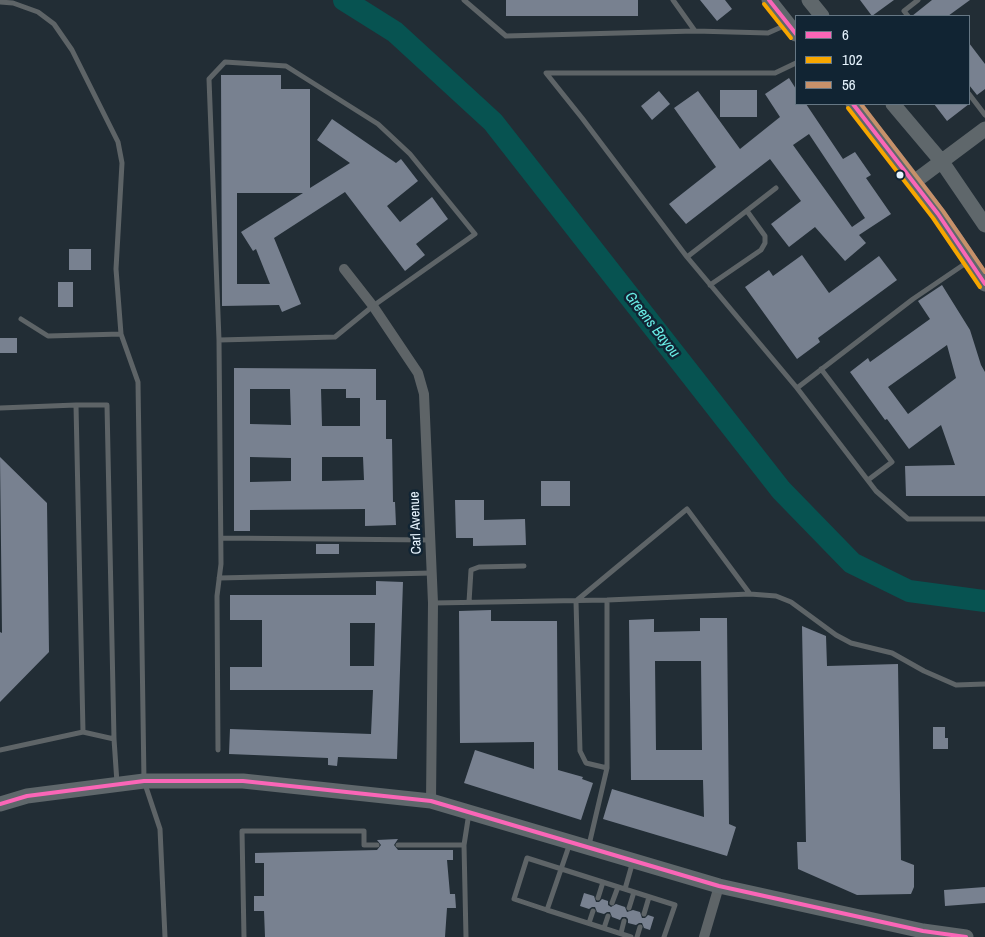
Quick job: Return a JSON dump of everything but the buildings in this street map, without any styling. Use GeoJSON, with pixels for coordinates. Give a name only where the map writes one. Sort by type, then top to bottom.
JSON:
{"type":"FeatureCollection","features":[{"type":"Feature","properties":{"kind":"street"},"geometry":{"type":"LineString","coordinates":[[769,0],[794,26]]}},
{"type":"Feature","properties":{"kind":"street"},"geometry":{"type":"LineString","coordinates":[[854,105],[914,182],[985,284]]}},
{"type":"Feature","properties":{"kind":"street"},"geometry":{"type":"LineString","coordinates":[[894,105],[942,162],[985,225]]}},
{"type":"Feature","properties":{"kind":"street"},"geometry":{"type":"LineString","coordinates":[[914,182],[985,129]]}},
{"type":"Feature","properties":{"kind":"street","name":"Carl Avenue"},"geometry":{"type":"LineString","coordinates":[[344,269],[373,306],[418,373],[424,394],[433,603],[431,801]]}},
{"type":"Feature","properties":{"kind":"street"},"geometry":{"type":"LineString","coordinates":[[0,804],[27,796],[144,781],[243,781],[431,801],[719,886],[923,931],[966,937]]}},
{"type":"Feature","properties":{"kind":"street"},"geometry":{"type":"LineString","coordinates":[[704,937],[719,886]]}},
{"type":"Feature","properties":{"kind":"lane"},"geometry":{"type":"LineString","coordinates":[[464,0],[506,36],[695,31],[768,33],[794,26]]}},
{"type":"Feature","properties":{"kind":"lane"},"geometry":{"type":"LineString","coordinates":[[673,0],[695,31]]}},
{"type":"Feature","properties":{"kind":"lane"},"geometry":{"type":"LineString","coordinates":[[907,15],[904,11],[918,0]]}},
{"type":"Feature","properties":{"kind":"lane"},"geometry":{"type":"LineString","coordinates":[[0,2],[12,3],[38,12],[54,24],[72,50],[118,142],[122,164],[116,269],[121,334],[138,382],[144,781],[160,829],[165,937]]}},
{"type":"Feature","properties":{"kind":"lane"},"geometry":{"type":"LineString","coordinates":[[218,750],[217,596],[221,564],[219,340],[209,79],[226,62],[286,66],[378,124],[410,154],[475,234],[373,306],[335,337],[219,340]]}},
{"type":"Feature","properties":{"kind":"lane"},"geometry":{"type":"LineString","coordinates":[[795,64],[775,72],[546,73],[687,257],[797,388],[876,491],[908,519],[985,519]]}},
{"type":"Feature","properties":{"kind":"lane"},"geometry":{"type":"LineString","coordinates":[[970,95],[985,115]]}},
{"type":"Feature","properties":{"kind":"lane"},"geometry":{"type":"LineString","coordinates":[[687,257],[776,188]]}},
{"type":"Feature","properties":{"kind":"lane"},"geometry":{"type":"LineString","coordinates":[[710,285],[761,250],[765,243],[765,236],[747,211]]}},
{"type":"Feature","properties":{"kind":"lane"},"geometry":{"type":"LineString","coordinates":[[797,388],[913,299],[970,260]]}},
{"type":"Feature","properties":{"kind":"lane"},"geometry":{"type":"LineString","coordinates":[[21,319],[48,336],[121,334]]}},
{"type":"Feature","properties":{"kind":"lane"},"geometry":{"type":"LineString","coordinates":[[822,369],[892,462],[868,480]]}},
{"type":"Feature","properties":{"kind":"lane"},"geometry":{"type":"LineString","coordinates":[[76,405],[83,732]]}},
{"type":"Feature","properties":{"kind":"lane"},"geometry":{"type":"LineString","coordinates":[[0,408],[108,405],[114,739],[117,784]]}},
{"type":"Feature","properties":{"kind":"lane"},"geometry":{"type":"LineString","coordinates":[[576,600],[687,509],[750,594]]}},
{"type":"Feature","properties":{"kind":"lane"},"geometry":{"type":"LineString","coordinates":[[221,538],[430,540]]}},
{"type":"Feature","properties":{"kind":"lane"},"geometry":{"type":"LineString","coordinates":[[469,602],[470,570],[524,566]]}},
{"type":"Feature","properties":{"kind":"lane"},"geometry":{"type":"LineString","coordinates":[[219,578],[432,573]]}},
{"type":"Feature","properties":{"kind":"lane"},"geometry":{"type":"LineString","coordinates":[[433,603],[608,600],[750,594],[776,596],[791,602],[836,635],[851,643],[892,654],[956,685],[985,684]]}},
{"type":"Feature","properties":{"kind":"lane"},"geometry":{"type":"LineString","coordinates":[[576,600],[580,750],[586,763],[607,768]]}},
{"type":"Feature","properties":{"kind":"lane"},"geometry":{"type":"LineString","coordinates":[[588,848],[607,768],[608,600]]}},
{"type":"Feature","properties":{"kind":"lane"},"geometry":{"type":"LineString","coordinates":[[0,750],[83,732],[114,739]]}},
{"type":"Feature","properties":{"kind":"lane"},"geometry":{"type":"LineString","coordinates":[[466,937],[464,845],[470,812]]}},
{"type":"Feature","properties":{"kind":"lane"},"geometry":{"type":"LineString","coordinates":[[244,937],[242,831],[364,831],[364,845],[377,845]]}},
{"type":"Feature","properties":{"kind":"lane"},"geometry":{"type":"LineString","coordinates":[[547,910],[571,842]]}},
{"type":"Feature","properties":{"kind":"lane"},"geometry":{"type":"LineString","coordinates":[[398,845],[464,845]]}},
{"type":"Feature","properties":{"kind":"lane"},"geometry":{"type":"LineString","coordinates":[[632,937],[514,899],[527,858],[675,905],[664,937]]}},
{"type":"Feature","properties":{"kind":"lane"},"geometry":{"type":"LineString","coordinates":[[625,889],[634,861]]}},
{"type":"Feature","properties":{"kind":"lane"},"geometry":{"type":"LineString","coordinates":[[598,898],[603,882]]}},
{"type":"Feature","properties":{"kind":"lane"},"geometry":{"type":"LineString","coordinates":[[612,903],[618,887]]}},
{"type":"Feature","properties":{"kind":"lane"},"geometry":{"type":"LineString","coordinates":[[629,908],[634,892]]}},
{"type":"Feature","properties":{"kind":"lane"},"geometry":{"type":"LineString","coordinates":[[644,914],[650,897]]}},
{"type":"Feature","properties":{"kind":"lane"},"geometry":{"type":"LineString","coordinates":[[589,923],[593,911]]}},
{"type":"Feature","properties":{"kind":"lane"},"geometry":{"type":"LineString","coordinates":[[604,928],[608,916]]}},
{"type":"Feature","properties":{"kind":"lane"},"geometry":{"type":"LineString","coordinates":[[620,934],[624,921]]}},
{"type":"Feature","properties":{"kind":"lane"},"geometry":{"type":"LineString","coordinates":[[637,937],[640,927]]}},
{"type":"Feature","properties":{"kind":"waterway","name":"Greens Bayou"},"geometry":{"type":"LineString","coordinates":[[344,0],[395,32],[493,122],[781,490],[852,563],[909,591],[985,601]]}},
{"type":"Feature","properties":{"kind":"transit line","name":"6"},"geometry":{"type":"LineString","coordinates":[[769,0],[795,33]]}},
{"type":"Feature","properties":{"kind":"transit line","name":"102"},"geometry":{"type":"LineString","coordinates":[[764,4],[791,38]]}},
{"type":"Feature","properties":{"kind":"transit line","name":"6"},"geometry":{"type":"LineString","coordinates":[[854,105],[938,214],[985,284]]}},
{"type":"Feature","properties":{"kind":"transit line","name":"56"},"geometry":{"type":"LineString","coordinates":[[862,105],[943,211],[985,272]]}},
{"type":"Feature","properties":{"kind":"transit line","name":"102"},"geometry":{"type":"LineString","coordinates":[[848,108],[933,218],[980,287]]}},
{"type":"Feature","properties":{"kind":"transit line","name":"6"},"geometry":{"type":"LineString","coordinates":[[0,804],[27,796],[144,781],[243,781],[431,801],[719,886],[923,931],[966,937]]}}]}
